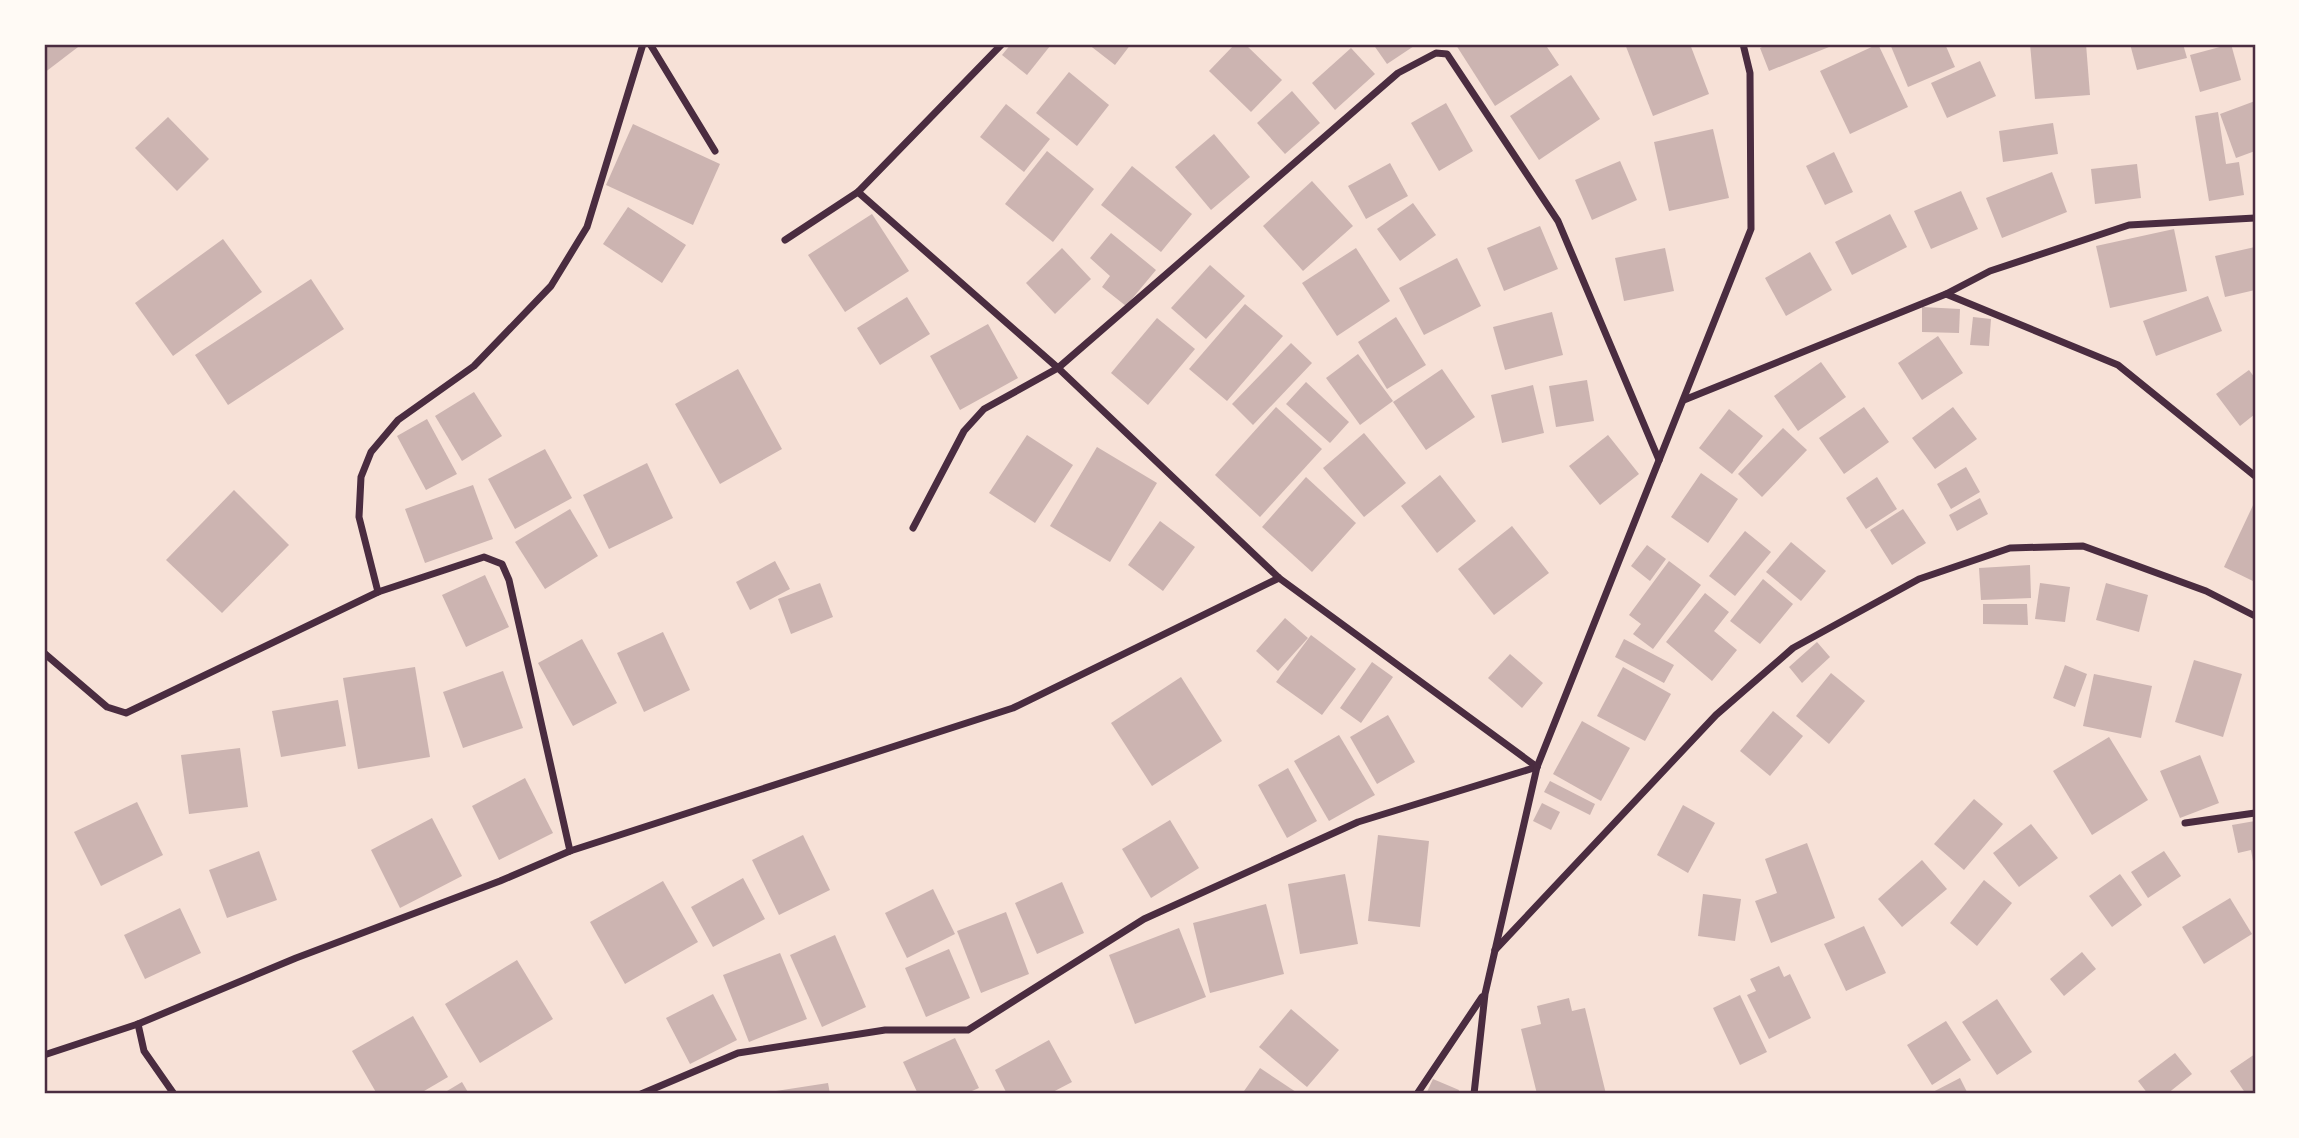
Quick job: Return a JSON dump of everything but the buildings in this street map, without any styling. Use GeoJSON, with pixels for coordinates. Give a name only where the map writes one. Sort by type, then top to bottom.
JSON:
{"type":"FeatureCollection","features":[{"type":"Feature","properties":{"kind":"street"},"geometry":{"type":"LineString","coordinates":[[378,592],[359,517],[361,477],[371,452],[398,420],[474,366],[551,286],[587,227],[643,44]]}},
{"type":"Feature","properties":{"kind":"street"},"geometry":{"type":"LineString","coordinates":[[650,44],[715,151]]}},
{"type":"Feature","properties":{"kind":"street"},"geometry":{"type":"LineString","coordinates":[[785,240],[858,192],[1002,44]]}},
{"type":"Feature","properties":{"kind":"street"},"geometry":{"type":"LineString","coordinates":[[1474,1094],[1485,994],[1537,767],[1751,229],[1750,73],[1743,44]]}},
{"type":"Feature","properties":{"kind":"street"},"geometry":{"type":"LineString","coordinates":[[913,528],[964,431],[985,409],[1058,368],[1398,73],[1436,53],[1447,54],[1558,221],[1660,460]]}},
{"type":"Feature","properties":{"kind":"street"},"geometry":{"type":"LineString","coordinates":[[858,192],[1058,368],[1279,578],[1537,767]]}},
{"type":"Feature","properties":{"kind":"street"},"geometry":{"type":"LineString","coordinates":[[1684,400],[1946,294],[1990,271],[2129,225],[2255,218]]}},
{"type":"Feature","properties":{"kind":"street"},"geometry":{"type":"LineString","coordinates":[[1946,294],[2118,365],[2255,476]]}},
{"type":"Feature","properties":{"kind":"street"},"geometry":{"type":"LineString","coordinates":[[1495,951],[1716,715],[1793,648],[1919,579],[2010,548],[2083,546],[2206,591],[2255,616]]}},
{"type":"Feature","properties":{"kind":"street"},"geometry":{"type":"LineString","coordinates":[[45,657],[107,707],[126,713],[378,592],[484,557],[502,564],[509,580],[570,851]]}},
{"type":"Feature","properties":{"kind":"street"},"geometry":{"type":"LineString","coordinates":[[44,1055],[138,1024],[296,958],[500,881],[570,851],[1013,708],[1279,578]]}},
{"type":"Feature","properties":{"kind":"street"},"geometry":{"type":"LineString","coordinates":[[641,1094],[738,1053],[885,1030],[968,1030],[1144,919],[1358,821],[1537,767]]}},
{"type":"Feature","properties":{"kind":"street"},"geometry":{"type":"LineString","coordinates":[[2185,823],[2255,813]]}},
{"type":"Feature","properties":{"kind":"street"},"geometry":{"type":"LineString","coordinates":[[1417,1094],[1485,994]]}},
{"type":"Feature","properties":{"kind":"street"},"geometry":{"type":"LineString","coordinates":[[138,1024],[144,1051],[174,1094]]}}]}
